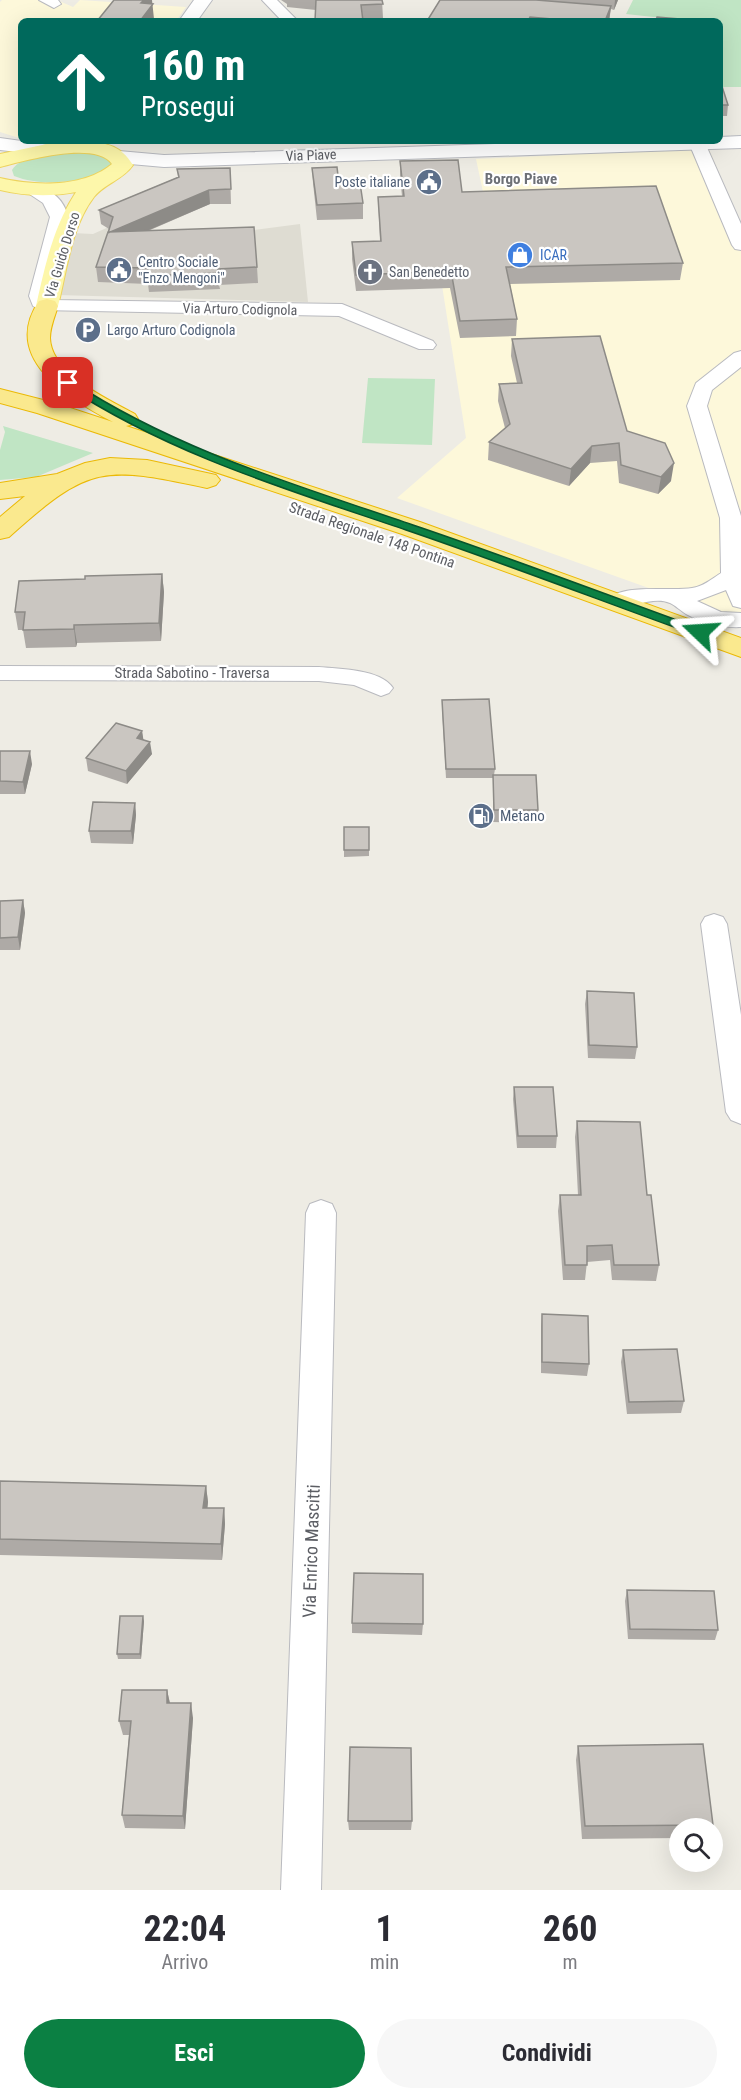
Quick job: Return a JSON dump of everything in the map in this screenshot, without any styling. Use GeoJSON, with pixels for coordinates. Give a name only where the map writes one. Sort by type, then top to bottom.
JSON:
{"type":"FeatureCollection","features":[{"type":"Feature","properties":{"kind":"highway"},"geometry":{"type":"LineString","coordinates":[[47,306],[39,334],[42,353],[52,368],[73,387],[104,407],[161,437],[274,482]]}},
{"type":"Feature","properties":{"kind":"highway","name":"Strada Regionale 148 Pontina"},"geometry":{"type":"LineString","coordinates":[[0,396],[46,408],[411,528],[741,648]]}},
{"type":"Feature","properties":{"kind":"highway","name":"Strada Regionale 148 Pontina"},"geometry":{"type":"LineString","coordinates":[[0,416],[207,480],[392,541],[741,666]]}},
{"type":"Feature","properties":{"kind":"highway"},"geometry":{"type":"LineString","coordinates":[[0,491],[28,488],[91,469],[115,466],[134,467],[207,480]]}},
{"type":"Feature","properties":{"kind":"highway"},"geometry":{"type":"LineString","coordinates":[[4,518],[69,477]]}},
{"type":"Feature","properties":{"kind":"main road"},"geometry":{"type":"LineString","coordinates":[[190,18],[203,0]]}},
{"type":"Feature","properties":{"kind":"main road","name":"Via Piave"},"geometry":{"type":"LineString","coordinates":[[723,142],[741,142]]}},
{"type":"Feature","properties":{"kind":"main road"},"geometry":{"type":"LineString","coordinates":[[52,149],[69,144]]}},
{"type":"Feature","properties":{"kind":"main road","name":"Via Piave"},"geometry":{"type":"LineString","coordinates":[[113,158],[205,159],[496,145],[596,144]]}},
{"type":"Feature","properties":{"kind":"main road"},"geometry":{"type":"LineString","coordinates":[[11,187],[67,187],[113,158],[127,146],[146,152],[205,159]]}},
{"type":"Feature","properties":{"kind":"main road"},"geometry":{"type":"LineString","coordinates":[[1,154],[52,149],[96,149],[113,158]]}},
{"type":"Feature","properties":{"kind":"main road","name":"Via Guido Dorso"},"geometry":{"type":"LineString","coordinates":[[47,306],[71,218],[81,199],[113,158]]}},
{"type":"Feature","properties":{"kind":"street"},"geometry":{"type":"LineString","coordinates":[[269,0],[287,18]]}},
{"type":"Feature","properties":{"kind":"street"},"geometry":{"type":"LineString","coordinates":[[697,144],[741,245]]}},
{"type":"Feature","properties":{"kind":"street","name":"Via Guido Dorso"},"geometry":{"type":"LineString","coordinates":[[11,187],[49,198],[56,206],[59,217],[38,296],[40,302],[47,306]]}},
{"type":"Feature","properties":{"kind":"street","name":"Via Arturo Codignola"},"geometry":{"type":"LineString","coordinates":[[47,306],[342,310],[426,345]]}},
{"type":"Feature","properties":{"kind":"street"},"geometry":{"type":"LineString","coordinates":[[741,357],[703,387],[697,406],[731,518],[732,576],[741,601]]}},
{"type":"Feature","properties":{"kind":"street"},"geometry":{"type":"LineString","coordinates":[[617,602],[650,594],[695,595],[715,588],[732,576]]}},
{"type":"Feature","properties":{"kind":"street"},"geometry":{"type":"LineString","coordinates":[[675,596],[691,609],[712,616],[741,620]]}},
{"type":"Feature","properties":{"kind":"street","name":"Strada Sabotino - Traversa"},"geometry":{"type":"LineString","coordinates":[[0,673],[319,674],[358,678],[381,688]]}},
{"type":"Feature","properties":{"kind":"street"},"geometry":{"type":"LineString","coordinates":[[714,924],[741,1112]]}},
{"type":"Feature","properties":{"kind":"street","name":"Via Enrico Mascitti"},"geometry":{"type":"LineString","coordinates":[[301,1890],[321,1213]]}},
{"type":"Feature","properties":{"kind":"shaded area"},"geometry":{"type":"Polygon","coordinates":[[[2,0],[57,0],[73,7],[80,0],[186,7],[178,18],[18,18],[18,138],[0,132],[0,2],[2,0]]]}},
{"type":"Feature","properties":{"kind":"shaded area"},"geometry":{"type":"Polygon","coordinates":[[[569,144],[703,144],[709,149],[741,225],[741,621],[397,498],[466,438],[430,209],[486,206],[476,159],[566,155],[569,144]]]}},
{"type":"Feature","properties":{"kind":"shaded area"},"geometry":{"type":"Polygon","coordinates":[[[120,222],[156,243],[300,224],[308,302],[57,295],[72,233],[93,234],[120,222]]]}},
{"type":"Feature","properties":{"kind":"green space"},"geometry":{"type":"Polygon","coordinates":[[[633,0],[741,0],[741,87],[723,87],[723,18],[663,18],[626,14],[633,0]]]}},
{"type":"Feature","properties":{"kind":"green space"},"geometry":{"type":"Polygon","coordinates":[[[69,152],[102,154],[114,164],[111,171],[62,182],[38,182],[14,176],[12,170],[23,161],[38,156],[69,152]]]}},
{"type":"Feature","properties":{"kind":"green space"},"geometry":{"type":"Polygon","coordinates":[[[368,378],[435,379],[432,445],[362,443],[368,378]]]}},
{"type":"Feature","properties":{"kind":"green space"},"geometry":{"type":"Polygon","coordinates":[[[3,426],[93,453],[36,477],[0,480],[0,450],[5,432],[3,426]]]}},
{"type":"Feature","properties":{"kind":"building"},"geometry":{"type":"Polygon","coordinates":[[[114,0],[144,0],[141,3],[153,4],[142,18],[99,18],[114,0]]]}},
{"type":"Feature","properties":{"kind":"building"},"geometry":{"type":"Polygon","coordinates":[[[316,0],[382,0],[383,4],[361,5],[363,18],[315,18],[316,0]]]}},
{"type":"Feature","properties":{"kind":"building"},"geometry":{"type":"Polygon","coordinates":[[[440,0],[536,0],[611,6],[606,18],[429,18],[440,0]]]}},
{"type":"Feature","properties":{"kind":"building"},"geometry":{"type":"Polygon","coordinates":[[[723,89],[728,105],[723,105],[723,89]]]}},
{"type":"Feature","properties":{"kind":"building"},"geometry":{"type":"Polygon","coordinates":[[[458,160],[462,192],[656,186],[683,263],[506,267],[517,319],[460,321],[451,271],[356,275],[352,242],[381,241],[378,197],[404,196],[400,161],[458,160]]]}},
{"type":"Feature","properties":{"kind":"building"},"geometry":{"type":"Polygon","coordinates":[[[337,167],[339,184],[360,183],[363,203],[317,205],[312,168],[337,167]]]}},
{"type":"Feature","properties":{"kind":"building"},"geometry":{"type":"Polygon","coordinates":[[[230,168],[231,189],[209,190],[108,233],[113,217],[99,210],[179,177],[177,169],[230,168]]]}},
{"type":"Feature","properties":{"kind":"building"},"geometry":{"type":"Polygon","coordinates":[[[254,227],[257,267],[218,269],[219,273],[148,276],[148,268],[96,267],[108,232],[254,227]]]}},
{"type":"Feature","properties":{"kind":"building"},"geometry":{"type":"Polygon","coordinates":[[[600,336],[627,431],[665,443],[674,463],[661,477],[621,465],[619,443],[592,446],[571,469],[489,442],[510,424],[499,384],[522,383],[512,339],[600,336]]]}},
{"type":"Feature","properties":{"kind":"building"},"geometry":{"type":"Polygon","coordinates":[[[162,574],[159,623],[74,625],[74,629],[23,630],[25,612],[15,612],[19,581],[162,574]]]}},
{"type":"Feature","properties":{"kind":"building"},"geometry":{"type":"Polygon","coordinates":[[[489,699],[495,769],[446,769],[442,700],[489,699]]]}},
{"type":"Feature","properties":{"kind":"building"},"geometry":{"type":"Polygon","coordinates":[[[116,723],[142,731],[137,738],[150,742],[126,771],[86,758],[116,723]]]}},
{"type":"Feature","properties":{"kind":"building"},"geometry":{"type":"Polygon","coordinates":[[[0,751],[30,751],[23,782],[0,781],[0,751]]]}},
{"type":"Feature","properties":{"kind":"building"},"geometry":{"type":"Polygon","coordinates":[[[493,775],[536,775],[538,810],[494,810],[493,775]]]}},
{"type":"Feature","properties":{"kind":"building"},"geometry":{"type":"Polygon","coordinates":[[[93,802],[135,803],[131,831],[89,831],[93,802]]]}},
{"type":"Feature","properties":{"kind":"building"},"geometry":{"type":"Polygon","coordinates":[[[344,827],[369,827],[369,850],[344,850],[344,827]]]}},
{"type":"Feature","properties":{"kind":"building"},"geometry":{"type":"Polygon","coordinates":[[[23,900],[18,937],[0,938],[0,901],[23,900]]]}},
{"type":"Feature","properties":{"kind":"building"},"geometry":{"type":"Polygon","coordinates":[[[587,991],[634,993],[637,1047],[589,1045],[587,991]]]}},
{"type":"Feature","properties":{"kind":"building"},"geometry":{"type":"Polygon","coordinates":[[[514,1087],[553,1087],[557,1136],[518,1136],[514,1087]]]}},
{"type":"Feature","properties":{"kind":"building"},"geometry":{"type":"Polygon","coordinates":[[[577,1121],[640,1122],[647,1195],[651,1195],[659,1265],[614,1265],[612,1245],[587,1246],[587,1265],[565,1265],[560,1195],[581,1195],[577,1121]]]}},
{"type":"Feature","properties":{"kind":"building"},"geometry":{"type":"Polygon","coordinates":[[[542,1314],[588,1316],[589,1364],[542,1362],[542,1314]]]}},
{"type":"Feature","properties":{"kind":"building"},"geometry":{"type":"Polygon","coordinates":[[[677,1349],[684,1401],[629,1402],[623,1350],[677,1349]]]}},
{"type":"Feature","properties":{"kind":"building"},"geometry":{"type":"Polygon","coordinates":[[[0,1481],[206,1486],[203,1508],[224,1508],[221,1544],[0,1539],[0,1481]]]}},
{"type":"Feature","properties":{"kind":"building"},"geometry":{"type":"Polygon","coordinates":[[[354,1573],[423,1574],[423,1624],[352,1623],[354,1573]]]}},
{"type":"Feature","properties":{"kind":"building"},"geometry":{"type":"Polygon","coordinates":[[[627,1590],[714,1591],[718,1630],[630,1629],[627,1590]]]}},
{"type":"Feature","properties":{"kind":"building"},"geometry":{"type":"Polygon","coordinates":[[[120,1616],[143,1616],[140,1654],[117,1654],[120,1616]]]}},
{"type":"Feature","properties":{"kind":"building"},"geometry":{"type":"Polygon","coordinates":[[[122,1690],[167,1690],[167,1703],[191,1703],[183,1816],[122,1815],[131,1721],[119,1721],[122,1690]]]}},
{"type":"Feature","properties":{"kind":"building"},"geometry":{"type":"Polygon","coordinates":[[[703,1744],[712,1818],[669,1818],[669,1825],[585,1826],[578,1746],[703,1744]]]}},
{"type":"Feature","properties":{"kind":"building"},"geometry":{"type":"Polygon","coordinates":[[[350,1747],[411,1748],[412,1821],[348,1821],[350,1747]]]}},
{"type":"Feature","properties":{"kind":"place","name":"Poste italiane"},"geometry":{"type":"Point","coordinates":[429,182]}},
{"type":"Feature","properties":{"kind":"place","name":"ICAR"},"geometry":{"type":"Point","coordinates":[520,255]}},
{"type":"Feature","properties":{"kind":"place","name":"Centro Sociale \"Enzo Mengoni\""},"geometry":{"type":"Point","coordinates":[119,270]}},
{"type":"Feature","properties":{"kind":"place","name":"San Benedetto"},"geometry":{"type":"Point","coordinates":[370,272]}},
{"type":"Feature","properties":{"kind":"place","name":"Largo Arturo Codignola"},"geometry":{"type":"Point","coordinates":[88,330]}},
{"type":"Feature","properties":{"kind":"place","name":"Metano"},"geometry":{"type":"Point","coordinates":[481,816]}},
{"type":"Feature","properties":{"kind":"district","name":"Borgo Piave"},"geometry":{"type":"Point","coordinates":[521,179]}},
{"type":"Feature","properties":{"kind":"route"},"geometry":{"type":"LineString","coordinates":[[68,383],[104,407],[161,437],[192,450],[274,482],[411,528],[700,632]]}}]}
